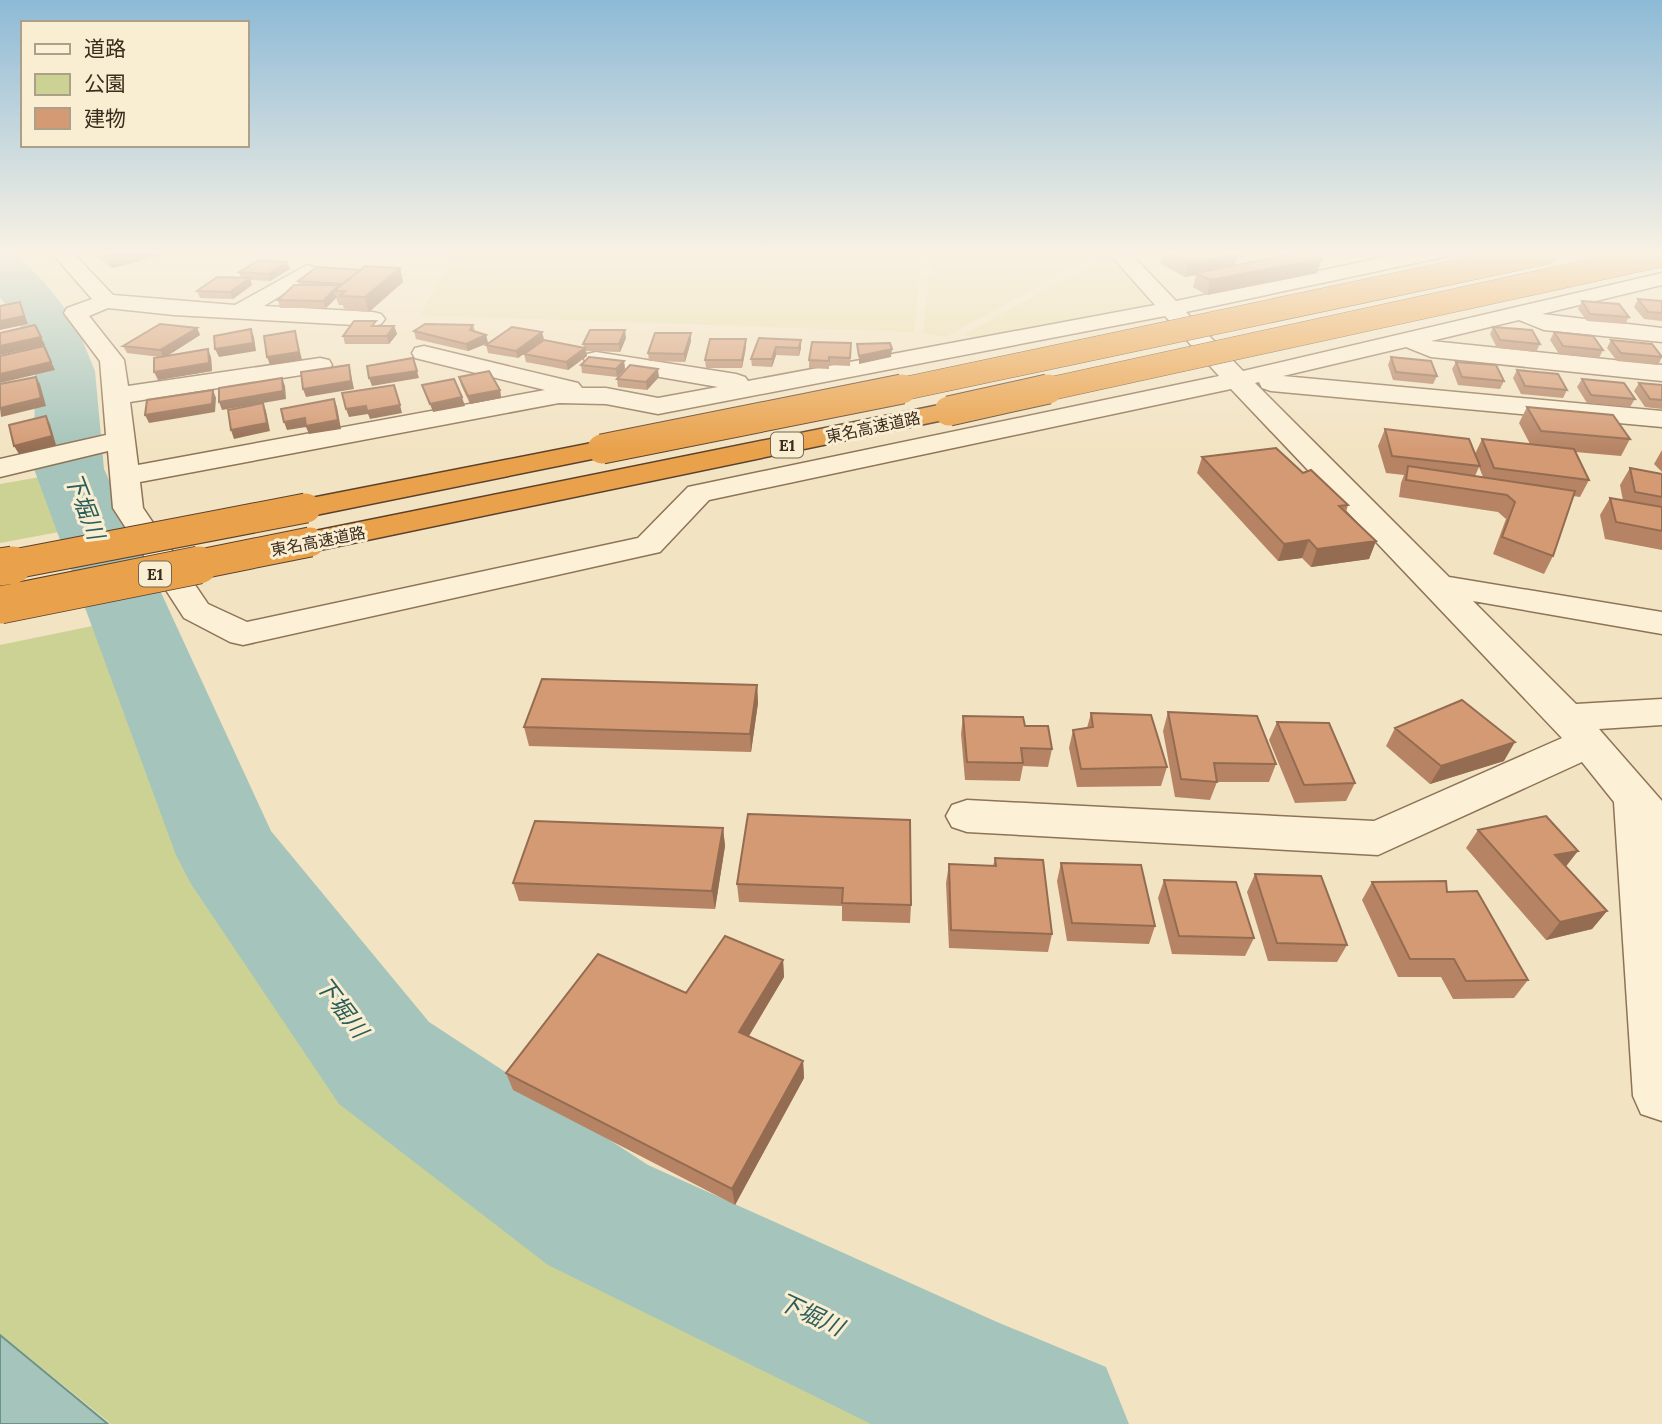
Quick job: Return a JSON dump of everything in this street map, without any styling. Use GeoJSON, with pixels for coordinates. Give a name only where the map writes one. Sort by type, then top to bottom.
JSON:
{"type":"FeatureCollection","features":[{"type":"Feature","properties":{"kind":"highway","name":"東名高速道路"},"geometry":{"type":"LineString","coordinates":[[0,567],[929,384],[1237,318]]}},
{"type":"Feature","properties":{"kind":"highway","name":"東名高速道路"},"geometry":{"type":"LineString","coordinates":[[0,605],[625,479],[1374,318]]}},
{"type":"Feature","properties":{"kind":"street"},"geometry":{"type":"LineString","coordinates":[[79,318],[112,360],[116,396],[111,442],[124,477],[128,508],[196,611],[243,634],[649,545],[699,494],[1237,380],[1497,318]]}},
{"type":"Feature","properties":{"kind":"street"},"geometry":{"type":"LineString","coordinates":[[363,318],[373,319]]}},
{"type":"Feature","properties":{"kind":"street"},"geometry":{"type":"LineString","coordinates":[[425,353],[658,406],[1119,318]]}},
{"type":"Feature","properties":{"kind":"street"},"geometry":{"type":"LineString","coordinates":[[1182,318],[1237,380],[1578,730],[1648,813],[1660,1096]]}},
{"type":"Feature","properties":{"kind":"street"},"geometry":{"type":"LineString","coordinates":[[1533,318],[1544,323],[1662,335]]}},
{"type":"Feature","properties":{"kind":"street"},"geometry":{"type":"LineString","coordinates":[[1408,340],[1432,350],[1662,373]]}},
{"type":"Feature","properties":{"kind":"street"},"geometry":{"type":"LineString","coordinates":[[596,359],[762,387]]}},
{"type":"Feature","properties":{"kind":"street"},"geometry":{"type":"LineString","coordinates":[[116,396],[320,365]]}},
{"type":"Feature","properties":{"kind":"street"},"geometry":{"type":"LineString","coordinates":[[1237,380],[1662,419]]}},
{"type":"Feature","properties":{"kind":"street"},"geometry":{"type":"LineString","coordinates":[[124,477],[559,395],[606,396]]}},
{"type":"Feature","properties":{"kind":"street"},"geometry":{"type":"LineString","coordinates":[[0,468],[111,442]]}},
{"type":"Feature","properties":{"kind":"street"},"geometry":{"type":"LineString","coordinates":[[1438,585],[1662,623]]}},
{"type":"Feature","properties":{"kind":"street"},"geometry":{"type":"LineString","coordinates":[[967,816],[1378,838],[1578,730],[1662,712]]}},
{"type":"Feature","properties":{"kind":"shaded area"},"geometry":{"type":"Polygon","coordinates":[[[520,318],[915,318],[914,332],[520,318]]]}},
{"type":"Feature","properties":{"kind":"shaded area"},"geometry":{"type":"Polygon","coordinates":[[[925,318],[979,318],[945,337],[923,333],[925,318]]]}},
{"type":"Feature","properties":{"kind":"shaded area"},"geometry":{"type":"Polygon","coordinates":[[[994,318],[1099,318],[984,341],[964,335],[994,318]]]}},
{"type":"Feature","properties":{"kind":"green space"},"geometry":{"type":"Polygon","coordinates":[[[46,476],[59,532],[0,543],[0,484],[46,476]]]}},
{"type":"Feature","properties":{"kind":"green space"},"geometry":{"type":"Polygon","coordinates":[[[131,618],[197,844],[577,1246],[983,1424],[111,1424],[0,1334],[0,645],[131,618]]]}},
{"type":"Feature","properties":{"kind":"water"},"geometry":{"type":"Polygon","coordinates":[[[0,1335],[108,1424],[0,1424],[0,1335]]]}},
{"type":"Feature","properties":{"kind":"building"},"geometry":{"type":"Polygon","coordinates":[[[354,321],[376,321],[372,326],[394,326],[387,336],[343,336],[354,321]]]}},
{"type":"Feature","properties":{"kind":"building"},"geometry":{"type":"Polygon","coordinates":[[[160,324],[197,328],[160,350],[123,346],[160,324]]]}},
{"type":"Feature","properties":{"kind":"building"},"geometry":{"type":"Polygon","coordinates":[[[425,324],[473,325],[470,330],[486,335],[466,344],[414,331],[425,324]]]}},
{"type":"Feature","properties":{"kind":"building"},"geometry":{"type":"Polygon","coordinates":[[[35,325],[41,337],[0,346],[0,333],[35,325]]]}},
{"type":"Feature","properties":{"kind":"building"},"geometry":{"type":"Polygon","coordinates":[[[512,327],[542,332],[516,351],[486,345],[512,327]]]}},
{"type":"Feature","properties":{"kind":"building"},"geometry":{"type":"Polygon","coordinates":[[[1493,327],[1532,330],[1540,344],[1500,340],[1493,327]]]}},
{"type":"Feature","properties":{"kind":"building"},"geometry":{"type":"Polygon","coordinates":[[[251,329],[253,343],[215,349],[214,336],[251,329]]]}},
{"type":"Feature","properties":{"kind":"building"},"geometry":{"type":"Polygon","coordinates":[[[590,330],[625,330],[619,344],[583,344],[590,330]]]}},
{"type":"Feature","properties":{"kind":"building"},"geometry":{"type":"Polygon","coordinates":[[[295,331],[299,352],[267,357],[264,336],[295,331]]]}},
{"type":"Feature","properties":{"kind":"building"},"geometry":{"type":"Polygon","coordinates":[[[1554,332],[1593,336],[1603,350],[1563,346],[1554,332]]]}},
{"type":"Feature","properties":{"kind":"building"},"geometry":{"type":"Polygon","coordinates":[[[655,333],[691,333],[684,354],[648,353],[655,333]]]}},
{"type":"Feature","properties":{"kind":"building"},"geometry":{"type":"Polygon","coordinates":[[[759,338],[801,340],[799,348],[776,347],[772,359],[751,359],[759,338]]]}},
{"type":"Feature","properties":{"kind":"building"},"geometry":{"type":"Polygon","coordinates":[[[710,339],[746,339],[742,360],[705,360],[710,339]]]}},
{"type":"Feature","properties":{"kind":"building"},"geometry":{"type":"Polygon","coordinates":[[[544,340],[585,348],[566,362],[524,354],[544,340]]]}},
{"type":"Feature","properties":{"kind":"building"},"geometry":{"type":"Polygon","coordinates":[[[1611,340],[1652,344],[1662,357],[1621,353],[1611,340]]]}},
{"type":"Feature","properties":{"kind":"building"},"geometry":{"type":"Polygon","coordinates":[[[812,342],[851,343],[850,358],[809,360],[812,342]]]}},
{"type":"Feature","properties":{"kind":"building"},"geometry":{"type":"Polygon","coordinates":[[[890,343],[892,349],[859,356],[857,344],[890,343]]]}},
{"type":"Feature","properties":{"kind":"building"},"geometry":{"type":"Polygon","coordinates":[[[44,346],[51,362],[0,374],[0,356],[44,346]]]}},
{"type":"Feature","properties":{"kind":"building"},"geometry":{"type":"Polygon","coordinates":[[[208,349],[209,363],[154,372],[154,358],[208,349]]]}},
{"type":"Feature","properties":{"kind":"building"},"geometry":{"type":"Polygon","coordinates":[[[589,357],[624,361],[616,369],[581,365],[589,357]]]}},
{"type":"Feature","properties":{"kind":"building"},"geometry":{"type":"Polygon","coordinates":[[[1391,357],[1431,361],[1437,376],[1396,372],[1391,357]]]}},
{"type":"Feature","properties":{"kind":"building"},"geometry":{"type":"Polygon","coordinates":[[[413,358],[417,371],[369,378],[367,366],[413,358]]]}},
{"type":"Feature","properties":{"kind":"building"},"geometry":{"type":"Polygon","coordinates":[[[1456,362],[1496,365],[1504,381],[1462,377],[1456,362]]]}},
{"type":"Feature","properties":{"kind":"building"},"geometry":{"type":"Polygon","coordinates":[[[349,365],[351,381],[303,389],[301,372],[349,365]]]}},
{"type":"Feature","properties":{"kind":"building"},"geometry":{"type":"Polygon","coordinates":[[[630,365],[658,369],[646,382],[617,379],[630,365]]]}},
{"type":"Feature","properties":{"kind":"building"},"geometry":{"type":"Polygon","coordinates":[[[1517,370],[1558,374],[1567,390],[1525,386],[1517,370]]]}},
{"type":"Feature","properties":{"kind":"building"},"geometry":{"type":"Polygon","coordinates":[[[489,371],[500,390],[468,396],[459,377],[489,371]]]}},
{"type":"Feature","properties":{"kind":"building"},"geometry":{"type":"Polygon","coordinates":[[[36,377],[41,398],[0,408],[0,384],[36,377]]]}},
{"type":"Feature","properties":{"kind":"building"},"geometry":{"type":"Polygon","coordinates":[[[282,378],[283,391],[219,402],[219,388],[282,378]]]}},
{"type":"Feature","properties":{"kind":"building"},"geometry":{"type":"Polygon","coordinates":[[[454,379],[462,397],[430,404],[422,385],[454,379]]]}},
{"type":"Feature","properties":{"kind":"building"},"geometry":{"type":"Polygon","coordinates":[[[1582,379],[1624,383],[1635,399],[1591,395],[1582,379]]]}},
{"type":"Feature","properties":{"kind":"building"},"geometry":{"type":"Polygon","coordinates":[[[1639,383],[1662,385],[1662,400],[1650,399],[1639,383]]]}},
{"type":"Feature","properties":{"kind":"building"},"geometry":{"type":"Polygon","coordinates":[[[394,385],[400,405],[367,411],[366,406],[346,409],[342,393],[394,385]]]}},
{"type":"Feature","properties":{"kind":"building"},"geometry":{"type":"Polygon","coordinates":[[[213,390],[212,404],[145,415],[147,400],[213,390]]]}},
{"type":"Feature","properties":{"kind":"building"},"geometry":{"type":"Polygon","coordinates":[[[334,399],[338,420],[306,426],[305,418],[284,422],[281,409],[334,399]]]}},
{"type":"Feature","properties":{"kind":"building"},"geometry":{"type":"Polygon","coordinates":[[[263,403],[267,423],[231,430],[228,410],[263,403]]]}},
{"type":"Feature","properties":{"kind":"building"},"geometry":{"type":"Polygon","coordinates":[[[1527,407],[1613,415],[1630,439],[1541,431],[1527,407]]]}},
{"type":"Feature","properties":{"kind":"building"},"geometry":{"type":"Polygon","coordinates":[[[46,416],[52,436],[14,446],[9,425],[46,416]]]}},
{"type":"Feature","properties":{"kind":"building"},"geometry":{"type":"Polygon","coordinates":[[[1385,429],[1469,439],[1480,466],[1392,456],[1385,429]]]}},
{"type":"Feature","properties":{"kind":"building"},"geometry":{"type":"Polygon","coordinates":[[[1482,439],[1574,449],[1589,480],[1494,468],[1482,439]]]}},
{"type":"Feature","properties":{"kind":"building"},"geometry":{"type":"Polygon","coordinates":[[[1276,448],[1303,473],[1311,470],[1348,505],[1339,506],[1376,541],[1317,549],[1309,540],[1284,544],[1202,457],[1276,448]]]}},
{"type":"Feature","properties":{"kind":"building"},"geometry":{"type":"Polygon","coordinates":[[[1408,466],[1575,491],[1553,556],[1502,537],[1515,502],[1507,495],[1406,480],[1408,466]]]}},
{"type":"Feature","properties":{"kind":"building"},"geometry":{"type":"Polygon","coordinates":[[[1630,468],[1662,474],[1662,497],[1635,492],[1630,468]]]}},
{"type":"Feature","properties":{"kind":"building"},"geometry":{"type":"Polygon","coordinates":[[[1610,498],[1662,507],[1662,531],[1616,522],[1610,498]]]}},
{"type":"Feature","properties":{"kind":"building"},"geometry":{"type":"Polygon","coordinates":[[[542,679],[757,685],[750,734],[524,727],[542,679]]]}},
{"type":"Feature","properties":{"kind":"building"},"geometry":{"type":"Polygon","coordinates":[[[1462,700],[1515,742],[1441,766],[1395,728],[1462,700]]]}},
{"type":"Feature","properties":{"kind":"building"},"geometry":{"type":"Polygon","coordinates":[[[1168,712],[1257,716],[1276,764],[1214,763],[1217,782],[1181,779],[1168,712]]]}},
{"type":"Feature","properties":{"kind":"building"},"geometry":{"type":"Polygon","coordinates":[[[1091,713],[1151,715],[1167,767],[1081,769],[1073,730],[1093,727],[1091,713]]]}},
{"type":"Feature","properties":{"kind":"building"},"geometry":{"type":"Polygon","coordinates":[[[963,716],[1023,717],[1025,726],[1048,726],[1052,749],[1021,748],[1023,763],[967,762],[963,716]]]}},
{"type":"Feature","properties":{"kind":"building"},"geometry":{"type":"Polygon","coordinates":[[[1277,722],[1329,723],[1355,783],[1304,785],[1277,722]]]}},
{"type":"Feature","properties":{"kind":"building"},"geometry":{"type":"Polygon","coordinates":[[[748,814],[910,820],[911,905],[842,903],[843,888],[737,884],[748,814]]]}},
{"type":"Feature","properties":{"kind":"building"},"geometry":{"type":"Polygon","coordinates":[[[1546,816],[1578,851],[1555,855],[1607,911],[1560,922],[1478,830],[1546,816]]]}},
{"type":"Feature","properties":{"kind":"building"},"geometry":{"type":"Polygon","coordinates":[[[535,821],[723,828],[712,891],[513,883],[535,821]]]}},
{"type":"Feature","properties":{"kind":"building"},"geometry":{"type":"Polygon","coordinates":[[[995,858],[1043,860],[1052,934],[951,930],[949,864],[996,866],[995,858]]]}},
{"type":"Feature","properties":{"kind":"building"},"geometry":{"type":"Polygon","coordinates":[[[1061,863],[1141,865],[1155,926],[1072,923],[1061,863]]]}},
{"type":"Feature","properties":{"kind":"building"},"geometry":{"type":"Polygon","coordinates":[[[1255,874],[1321,876],[1347,945],[1277,943],[1255,874]]]}},
{"type":"Feature","properties":{"kind":"building"},"geometry":{"type":"Polygon","coordinates":[[[1164,880],[1236,882],[1254,938],[1179,936],[1164,880]]]}},
{"type":"Feature","properties":{"kind":"building"},"geometry":{"type":"Polygon","coordinates":[[[1446,881],[1447,892],[1477,891],[1528,980],[1466,981],[1454,959],[1410,959],[1372,882],[1446,881]]]}},
{"type":"Feature","properties":{"kind":"building"},"geometry":{"type":"Polygon","coordinates":[[[725,936],[783,960],[739,1032],[803,1061],[732,1189],[506,1073],[598,954],[686,993],[725,936]]]}},
{"type":"Feature","properties":{"kind":"waterway","name":"下堀川"},"geometry":{"type":"LineString","coordinates":[[45,318],[65,371],[69,469],[229,855],[384,1063],[598,1215],[942,1377],[1049,1424]]}}]}
